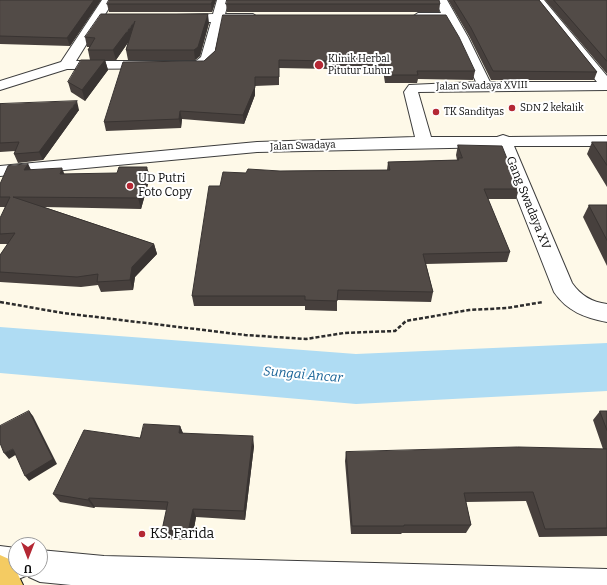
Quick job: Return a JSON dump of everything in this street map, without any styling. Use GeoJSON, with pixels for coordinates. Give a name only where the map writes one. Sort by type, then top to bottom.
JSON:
{"type":"FeatureCollection","features":[{"type":"Feature","properties":{"kind":"main road"},"geometry":{"type":"LineString","coordinates":[[0,571],[7,585]]}},
{"type":"Feature","properties":{"kind":"street"},"geometry":{"type":"LineString","coordinates":[[66,65],[98,18],[108,0]]}},
{"type":"Feature","properties":{"kind":"street"},"geometry":{"type":"LineString","coordinates":[[0,86],[66,65],[199,65],[207,59],[222,0]]}},
{"type":"Feature","properties":{"kind":"street"},"geometry":{"type":"LineString","coordinates":[[441,0],[443,7],[451,17],[468,48],[485,86]]}},
{"type":"Feature","properties":{"kind":"street"},"geometry":{"type":"LineString","coordinates":[[538,0],[591,64],[607,86]]}},
{"type":"Feature","properties":{"kind":"street"},"geometry":{"type":"LineString","coordinates":[[404,18],[451,17]]}},
{"type":"Feature","properties":{"kind":"street"},"geometry":{"type":"LineString","coordinates":[[98,18],[114,18]]}},
{"type":"Feature","properties":{"kind":"street"},"geometry":{"type":"LineString","coordinates":[[170,18],[264,18]]}},
{"type":"Feature","properties":{"kind":"street","name":"Jalan Swadaya XVIII"},"geometry":{"type":"LineString","coordinates":[[424,142],[412,97],[412,89],[418,87],[607,86]]}},
{"type":"Feature","properties":{"kind":"street","name":"Jalan Swadaya"},"geometry":{"type":"LineString","coordinates":[[0,171],[257,147],[503,140],[607,141]]}},
{"type":"Feature","properties":{"kind":"street","name":"Gang Swadaya XV"},"geometry":{"type":"LineString","coordinates":[[503,140],[553,265],[569,298]]}},
{"type":"Feature","properties":{"kind":"street"},"geometry":{"type":"LineString","coordinates":[[569,298],[589,309],[607,313]]}},
{"type":"Feature","properties":{"kind":"street"},"geometry":{"type":"LineString","coordinates":[[48,567],[104,572],[607,585]]}},
{"type":"Feature","properties":{"kind":"path"},"geometry":{"type":"LineString","coordinates":[[0,302],[63,313],[245,335],[306,339],[344,332],[395,331],[406,321],[469,310],[507,308],[569,298]]}},
{"type":"Feature","properties":{"kind":"building"},"geometry":{"type":"Polygon","coordinates":[[[0,0],[94,0],[67,38],[0,36],[0,0]]]}},
{"type":"Feature","properties":{"kind":"building"},"geometry":{"type":"Polygon","coordinates":[[[109,0],[213,0],[211,4],[107,4],[109,0]]]}},
{"type":"Feature","properties":{"kind":"building"},"geometry":{"type":"Polygon","coordinates":[[[227,0],[439,0],[440,4],[226,4],[227,0]]]}},
{"type":"Feature","properties":{"kind":"building"},"geometry":{"type":"Polygon","coordinates":[[[454,0],[539,0],[597,72],[493,71],[471,28],[454,0]]]}},
{"type":"Feature","properties":{"kind":"building"},"geometry":{"type":"Polygon","coordinates":[[[554,0],[607,0],[607,61],[554,0]]]}},
{"type":"Feature","properties":{"kind":"building"},"geometry":{"type":"Polygon","coordinates":[[[101,14],[208,14],[198,47],[194,50],[126,50],[135,21],[113,50],[88,50],[95,38],[85,37],[101,14]]]}},
{"type":"Feature","properties":{"kind":"building"},"geometry":{"type":"Polygon","coordinates":[[[223,15],[446,15],[459,37],[475,71],[417,71],[418,75],[386,75],[384,62],[279,60],[279,77],[255,77],[255,87],[243,115],[180,111],[179,119],[104,122],[123,62],[204,61],[215,51],[223,15]]]}},
{"type":"Feature","properties":{"kind":"building"},"geometry":{"type":"Polygon","coordinates":[[[81,60],[105,60],[82,90],[68,82],[81,60]]]}},
{"type":"Feature","properties":{"kind":"building"},"geometry":{"type":"Polygon","coordinates":[[[77,101],[39,152],[14,154],[19,142],[0,143],[0,104],[77,101]]]}},
{"type":"Feature","properties":{"kind":"building"},"geometry":{"type":"Polygon","coordinates":[[[592,142],[607,142],[607,165],[592,142]]]}},
{"type":"Feature","properties":{"kind":"building"},"geometry":{"type":"Polygon","coordinates":[[[458,145],[502,146],[519,189],[484,189],[510,252],[423,254],[433,292],[338,290],[337,301],[305,300],[305,296],[192,296],[209,186],[220,186],[223,172],[246,173],[248,169],[280,171],[390,170],[388,162],[459,160],[458,158],[462,158],[458,145]]]}},
{"type":"Feature","properties":{"kind":"building"},"geometry":{"type":"Polygon","coordinates":[[[28,164],[24,170],[62,168],[60,174],[117,173],[119,167],[147,167],[138,198],[13,197],[154,244],[132,267],[130,280],[97,282],[98,274],[77,277],[0,272],[0,255],[15,233],[0,234],[0,218],[10,197],[0,197],[0,184],[8,166],[28,164]]]}},
{"type":"Feature","properties":{"kind":"building"},"geometry":{"type":"Polygon","coordinates":[[[589,205],[607,205],[607,240],[589,205]]]}},
{"type":"Feature","properties":{"kind":"building"},"geometry":{"type":"Polygon","coordinates":[[[29,411],[53,459],[25,476],[13,449],[4,453],[0,443],[0,426],[29,411]]]}},
{"type":"Feature","properties":{"kind":"building"},"geometry":{"type":"Polygon","coordinates":[[[600,411],[607,411],[607,430],[600,411]]]}},
{"type":"Feature","properties":{"kind":"building"},"geometry":{"type":"Polygon","coordinates":[[[144,424],[180,426],[179,433],[253,436],[244,511],[193,509],[188,532],[162,530],[168,502],[89,498],[88,500],[53,494],[84,430],[140,438],[144,424]]]}},
{"type":"Feature","properties":{"kind":"building"},"geometry":{"type":"Polygon","coordinates":[[[518,447],[607,449],[607,528],[545,529],[533,492],[464,493],[471,525],[352,526],[346,452],[518,447]]]}},
{"type":"Feature","properties":{"kind":"waterway","name":"Sungai Ancar"},"geometry":{"type":"LineString","coordinates":[[0,350],[356,379],[607,367]]}},
{"type":"Feature","properties":{"kind":"place","name":"Klinik Herbal Pitutur Luhur"},"geometry":{"type":"Point","coordinates":[319,65]}},
{"type":"Feature","properties":{"kind":"place","name":"SDN 2 kekalik"},"geometry":{"type":"Point","coordinates":[512,108]}},
{"type":"Feature","properties":{"kind":"place","name":"TK Sandityas"},"geometry":{"type":"Point","coordinates":[436,112]}},
{"type":"Feature","properties":{"kind":"place","name":"UD Putri Foto Copy"},"geometry":{"type":"Point","coordinates":[130,186]}},
{"type":"Feature","properties":{"kind":"place","name":"KS. Farida"},"geometry":{"type":"Point","coordinates":[142,534]}}]}
